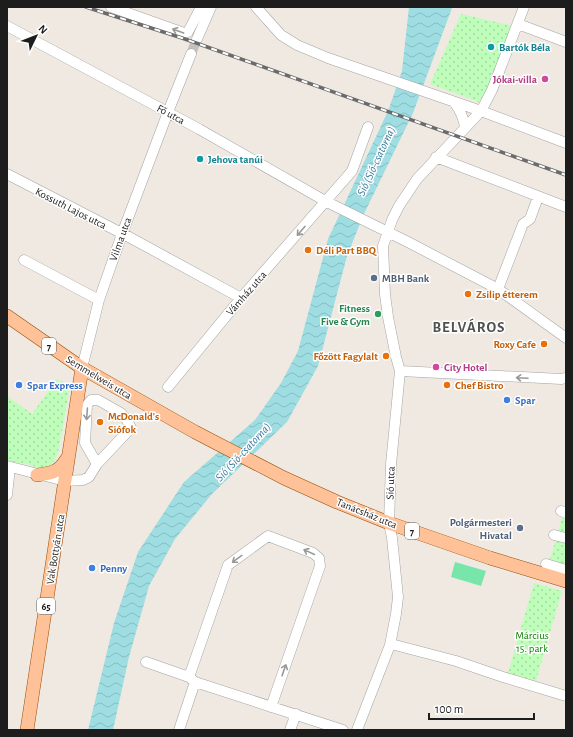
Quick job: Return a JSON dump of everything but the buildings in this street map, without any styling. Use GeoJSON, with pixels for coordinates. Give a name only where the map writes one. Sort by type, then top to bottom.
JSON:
{"type":"FeatureCollection","features":[{"type":"Feature","properties":{"kind":"main road","name":"Semmelweis utca"},"geometry":{"type":"LineString","coordinates":[[7,316],[82,368],[108,384],[195,432],[284,478]]}},
{"type":"Feature","properties":{"kind":"main road","name":"Vak Bottyán utca"},"geometry":{"type":"LineString","coordinates":[[27,730],[82,368]]}},
{"type":"Feature","properties":{"kind":"main road"},"geometry":{"type":"LineString","coordinates":[[77,399],[82,390],[92,384],[108,384]]}},
{"type":"Feature","properties":{"kind":"main road"},"geometry":{"type":"LineString","coordinates":[[37,474],[52,473],[63,466],[69,455]]}},
{"type":"Feature","properties":{"kind":"main road","name":"Tanácsház utca"},"geometry":{"type":"LineString","coordinates":[[284,478],[389,523],[490,558],[565,570]]}},
{"type":"Feature","properties":{"kind":"street"},"geometry":{"type":"LineString","coordinates":[[112,7],[184,33],[188,32],[201,7]]}},
{"type":"Feature","properties":{"kind":"street"},"geometry":{"type":"LineString","coordinates":[[197,39],[211,7]]}},
{"type":"Feature","properties":{"kind":"street"},"geometry":{"type":"LineString","coordinates":[[256,7],[281,35],[297,45],[385,79],[481,111],[566,143]]}},
{"type":"Feature","properties":{"kind":"street"},"geometry":{"type":"LineString","coordinates":[[260,7],[265,18]]}},
{"type":"Feature","properties":{"kind":"street","name":"Sió utca"},"geometry":{"type":"LineString","coordinates":[[357,730],[390,645],[398,597],[389,523],[391,464],[400,371],[392,341],[385,294],[382,250],[387,231],[402,200],[417,179],[436,157],[481,111],[492,90],[524,7]]}},
{"type":"Feature","properties":{"kind":"street"},"geometry":{"type":"LineString","coordinates":[[518,24],[566,42]]}},
{"type":"Feature","properties":{"kind":"street","name":"Fő utca"},"geometry":{"type":"LineString","coordinates":[[7,26],[168,112],[330,203],[387,231]]}},
{"type":"Feature","properties":{"kind":"street","name":"Vilma utca"},"geometry":{"type":"LineString","coordinates":[[82,368],[99,300],[122,234],[191,54]]}},
{"type":"Feature","properties":{"kind":"street"},"geometry":{"type":"LineString","coordinates":[[454,102],[460,110],[465,128]]}},
{"type":"Feature","properties":{"kind":"street","name":"Vámház utca"},"geometry":{"type":"LineString","coordinates":[[168,387],[242,298],[330,203],[352,171],[368,126]]}},
{"type":"Feature","properties":{"kind":"street"},"geometry":{"type":"LineString","coordinates":[[436,157],[566,207]]}},
{"type":"Feature","properties":{"kind":"street","name":"Kossuth Lajos utca"},"geometry":{"type":"LineString","coordinates":[[7,174],[242,298]]}},
{"type":"Feature","properties":{"kind":"street"},"geometry":{"type":"LineString","coordinates":[[498,289],[523,224],[530,219],[538,197]]}},
{"type":"Feature","properties":{"kind":"street"},"geometry":{"type":"LineString","coordinates":[[387,231],[498,289],[565,338]]}},
{"type":"Feature","properties":{"kind":"street"},"geometry":{"type":"LineString","coordinates":[[24,260],[99,300]]}},
{"type":"Feature","properties":{"kind":"street"},"geometry":{"type":"LineString","coordinates":[[400,371],[564,378]]}},
{"type":"Feature","properties":{"kind":"street"},"geometry":{"type":"LineString","coordinates":[[7,495],[9,466],[65,481],[84,480],[89,477],[96,464],[131,428],[121,413],[98,400],[91,400],[87,405],[85,443],[96,464]]}},
{"type":"Feature","properties":{"kind":"street"},"geometry":{"type":"LineString","coordinates":[[554,535],[566,538],[566,545]]}},
{"type":"Feature","properties":{"kind":"street"},"geometry":{"type":"LineString","coordinates":[[179,730],[192,679],[228,565],[268,536],[313,553],[319,558],[320,566],[271,706]]}},
{"type":"Feature","properties":{"kind":"street"},"geometry":{"type":"LineString","coordinates":[[546,564],[565,570]]}},
{"type":"Feature","properties":{"kind":"street"},"geometry":{"type":"LineString","coordinates":[[390,645],[456,661],[566,696]]}},
{"type":"Feature","properties":{"kind":"street"},"geometry":{"type":"LineString","coordinates":[[146,662],[343,730]]}},
{"type":"Feature","properties":{"kind":"street"},"geometry":{"type":"LineString","coordinates":[[290,730],[296,714]]}},
{"type":"Feature","properties":{"kind":"green space"},"geometry":{"type":"Polygon","coordinates":[[[461,14],[513,26],[490,85],[479,102],[430,84],[461,14]]]}},
{"type":"Feature","properties":{"kind":"green space"},"geometry":{"type":"Polygon","coordinates":[[[57,379],[70,386],[56,459],[49,466],[45,467],[36,467],[7,461],[7,396],[32,414],[57,379]]]}},
{"type":"Feature","properties":{"kind":"green space"},"geometry":{"type":"Polygon","coordinates":[[[566,505],[566,571],[548,566],[566,505]]]}},
{"type":"Feature","properties":{"kind":"green space"},"geometry":{"type":"Polygon","coordinates":[[[455,562],[486,571],[481,586],[451,577],[455,562]]]}},
{"type":"Feature","properties":{"kind":"green space","name":"Március 15. park"},"geometry":{"type":"Polygon","coordinates":[[[534,583],[562,591],[536,681],[508,673],[534,583]]]}},
{"type":"Feature","properties":{"kind":"water","name":"Sió (Sió-csatorna)"},"geometry":{"type":"Polygon","coordinates":[[[409,7],[452,8],[413,113],[363,216],[347,256],[318,366],[287,422],[212,494],[175,539],[149,586],[129,657],[113,730],[88,730],[114,623],[138,552],[184,482],[255,420],[281,383],[298,351],[328,239],[388,111],[402,71],[409,7]]]}},
{"type":"Feature","properties":{"kind":"tunnel"},"geometry":{"type":"LineString","coordinates":[[191,54],[197,39]]}},
{"type":"Feature","properties":{"kind":"railway"},"geometry":{"type":"LineString","coordinates":[[86,7],[182,38],[566,175]]}},
{"type":"Feature","properties":{"kind":"place","name":"Bartók Béla"},"geometry":{"type":"Point","coordinates":[491,47]}},
{"type":"Feature","properties":{"kind":"place","name":"Jókai-villa"},"geometry":{"type":"Point","coordinates":[545,79]}},
{"type":"Feature","properties":{"kind":"place","name":"Jehova tanúi"},"geometry":{"type":"Point","coordinates":[200,159]}},
{"type":"Feature","properties":{"kind":"place","name":"Déli Part BBQ"},"geometry":{"type":"Point","coordinates":[308,250]}},
{"type":"Feature","properties":{"kind":"place","name":"MBH Bank"},"geometry":{"type":"Point","coordinates":[374,278]}},
{"type":"Feature","properties":{"kind":"place","name":"Zsilip étterem"},"geometry":{"type":"Point","coordinates":[468,294]}},
{"type":"Feature","properties":{"kind":"place","name":"Fitness Five & Gym"},"geometry":{"type":"Point","coordinates":[378,314]}},
{"type":"Feature","properties":{"kind":"place","name":"Roxy Cafe"},"geometry":{"type":"Point","coordinates":[544,344]}},
{"type":"Feature","properties":{"kind":"place","name":"Főzött Fagylalt"},"geometry":{"type":"Point","coordinates":[386,356]}},
{"type":"Feature","properties":{"kind":"place","name":"City Hotel"},"geometry":{"type":"Point","coordinates":[436,367]}},
{"type":"Feature","properties":{"kind":"place","name":"Spar Express"},"geometry":{"type":"Point","coordinates":[19,385]}},
{"type":"Feature","properties":{"kind":"place","name":"Chef Bistro"},"geometry":{"type":"Point","coordinates":[447,385]}},
{"type":"Feature","properties":{"kind":"place","name":"Spar"},"geometry":{"type":"Point","coordinates":[507,400]}},
{"type":"Feature","properties":{"kind":"place","name":"McDonald's Siófok"},"geometry":{"type":"Point","coordinates":[100,422]}},
{"type":"Feature","properties":{"kind":"place","name":"Polgármesteri Hivatal"},"geometry":{"type":"Point","coordinates":[520,528]}},
{"type":"Feature","properties":{"kind":"place","name":"Penny"},"geometry":{"type":"Point","coordinates":[92,568]}},
{"type":"Feature","properties":{"kind":"district","name":"BELVÁROS"},"geometry":{"type":"Point","coordinates":[469,327]}}]}
